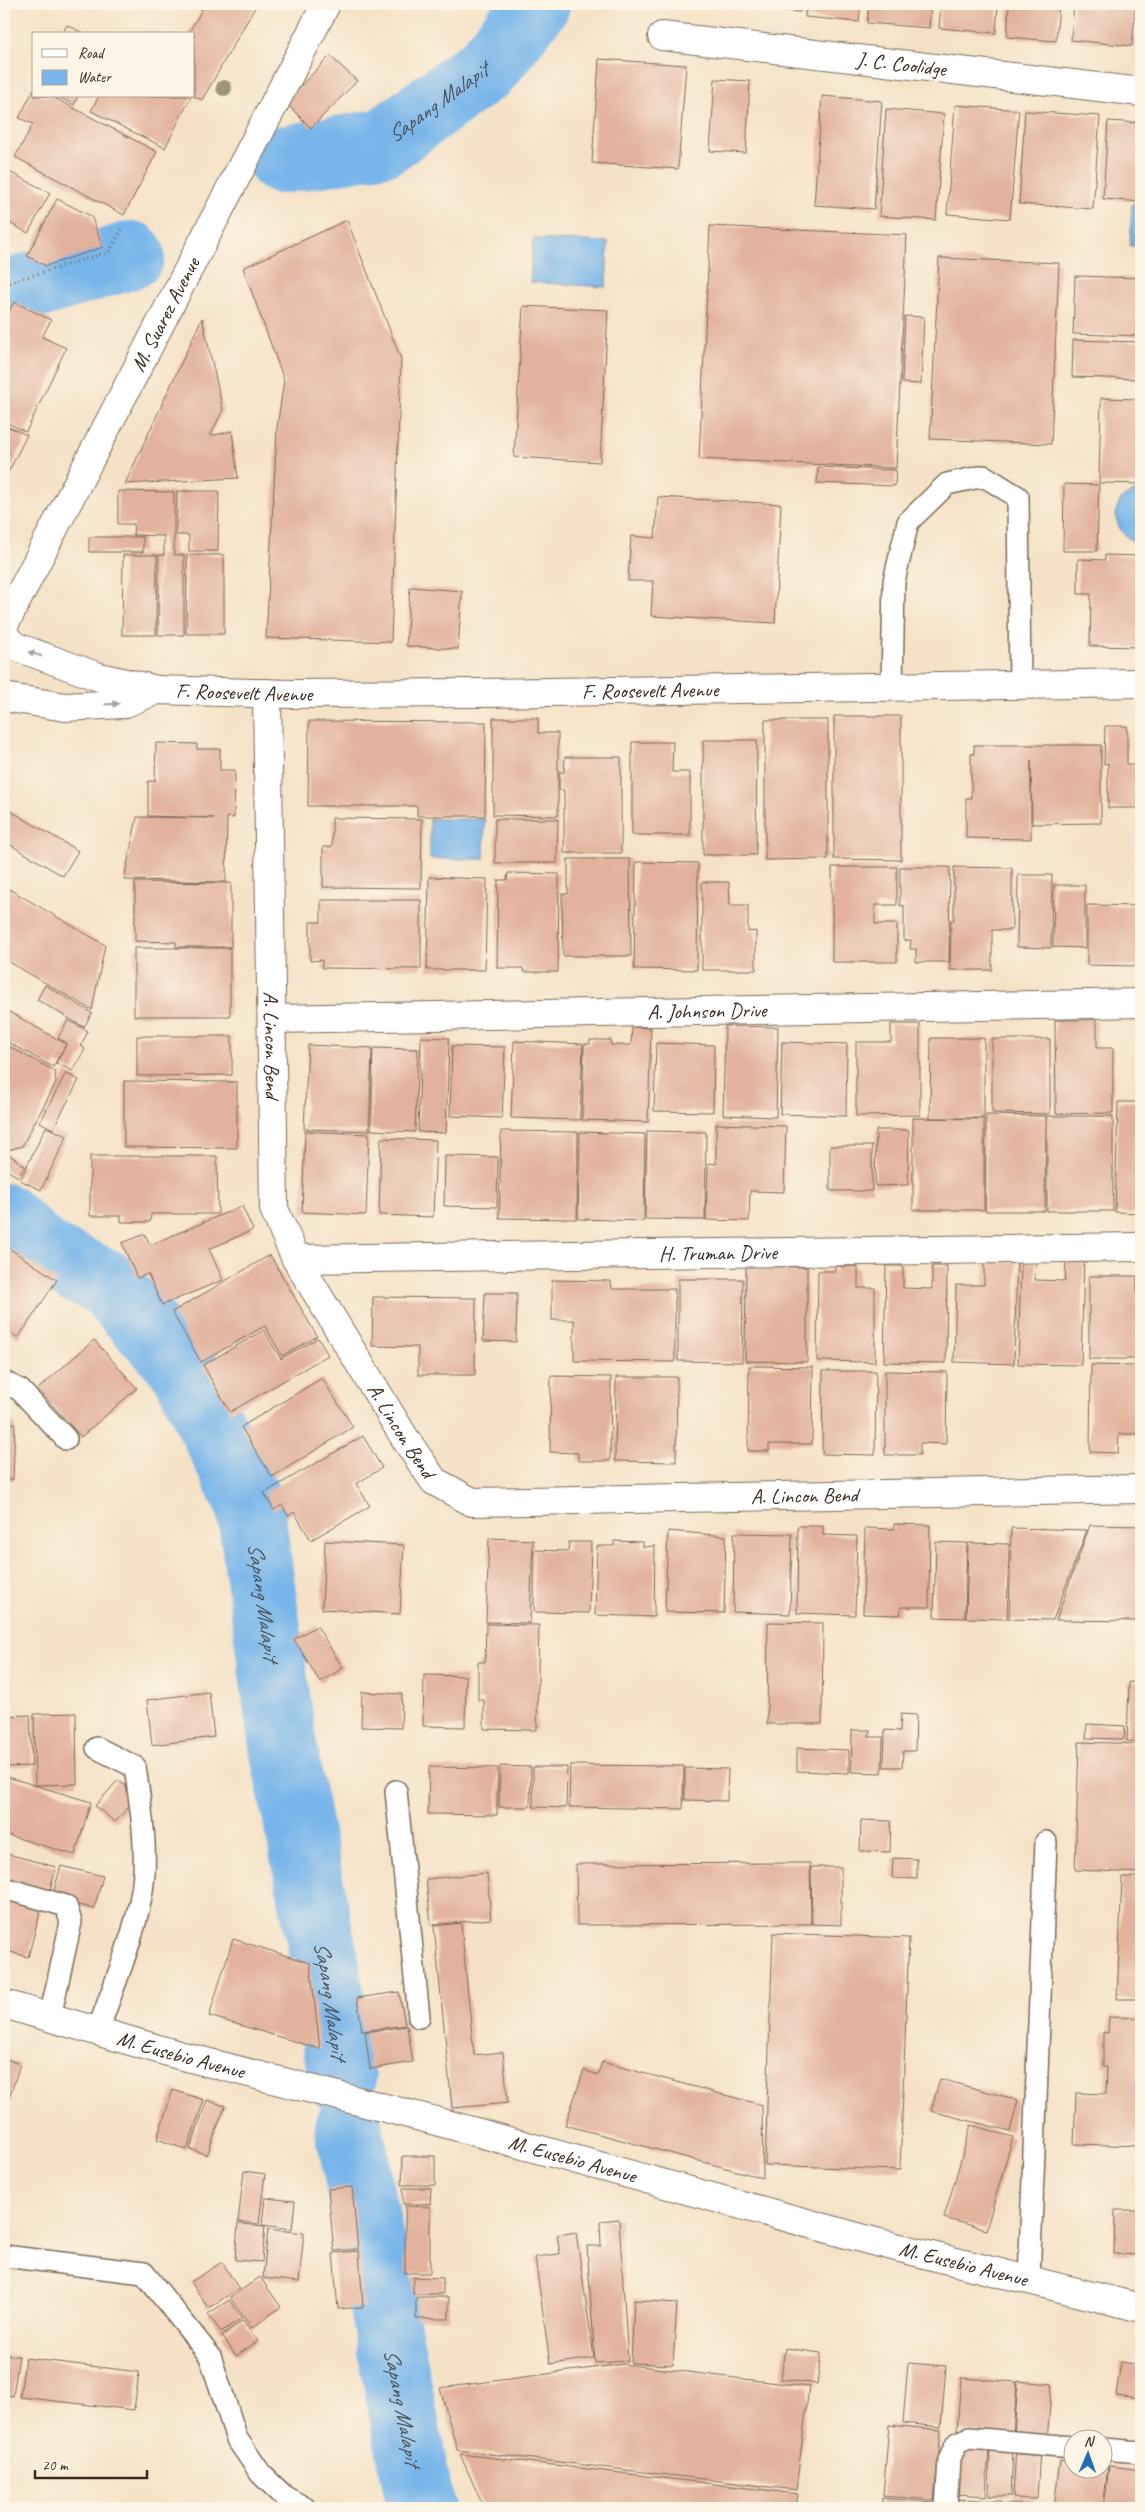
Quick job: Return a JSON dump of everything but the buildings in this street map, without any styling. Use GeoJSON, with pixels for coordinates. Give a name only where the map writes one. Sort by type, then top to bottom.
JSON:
{"type":"FeatureCollection","features":[{"type":"Feature","properties":{"kind":"street","name":"M. Suarez Avenue"},"geometry":{"type":"LineString","coordinates":[[4,625],[326,4]]}},
{"type":"Feature","properties":{"kind":"street","name":"J. C. Coolidge"},"geometry":{"type":"LineString","coordinates":[[662,36],[1141,92]]}},
{"type":"Feature","properties":{"kind":"street","name":"F. Roosevelt Avenue"},"geometry":{"type":"LineString","coordinates":[[4,635],[14,646],[99,677],[158,690],[267,693],[1141,684]]}},
{"type":"Feature","properties":{"kind":"street","name":"F. Roosevelt Avenue"},"geometry":{"type":"LineString","coordinates":[[4,697],[65,707],[123,704],[158,690]]}},
{"type":"Feature","properties":{"kind":"street","name":"A. Lincon Bend"},"geometry":{"type":"LineString","coordinates":[[267,693],[273,1018],[274,1209],[296,1260],[406,1440],[434,1481],[472,1502],[1141,1489]]}},
{"type":"Feature","properties":{"kind":"street","name":"A. Johnson Drive"},"geometry":{"type":"LineString","coordinates":[[273,1018],[1141,1003]]}},
{"type":"Feature","properties":{"kind":"street","name":"H. Truman Drive"},"geometry":{"type":"LineString","coordinates":[[296,1260],[1141,1247]]}},
{"type":"Feature","properties":{"kind":"street","name":"M. Eusebio Avenue"},"geometry":{"type":"LineString","coordinates":[[4,2004],[872,2241],[1141,2308]]}},
{"type":"Feature","properties":{"kind":"lane"},"geometry":{"type":"LineString","coordinates":[[892,687],[894,580],[908,522],[946,484],[984,476],[1018,497],[1020,685]]}},
{"type":"Feature","properties":{"kind":"lane"},"geometry":{"type":"LineString","coordinates":[[4,1382],[20,1390],[66,1438]]}},
{"type":"Feature","properties":{"kind":"lane"},"geometry":{"type":"LineString","coordinates":[[98,1748],[135,1767],[141,1811],[144,1872],[138,1910],[98,2031]]}},
{"type":"Feature","properties":{"kind":"lane"},"geometry":{"type":"LineString","coordinates":[[396,1791],[419,2017]]}},
{"type":"Feature","properties":{"kind":"lane"},"geometry":{"type":"LineString","coordinates":[[1029,2280],[1046,1842]]}},
{"type":"Feature","properties":{"kind":"lane"},"geometry":{"type":"LineString","coordinates":[[4,1888],[66,1906],[71,1922],[50,2018]]}},
{"type":"Feature","properties":{"kind":"lane"},"geometry":{"type":"LineString","coordinates":[[4,2256],[144,2273],[210,2356],[237,2439],[261,2474],[284,2497],[305,2508]]}},
{"type":"Feature","properties":{"kind":"lane"},"geometry":{"type":"LineString","coordinates":[[946,2508],[949,2460],[957,2443],[969,2438],[1062,2446]]}},
{"type":"Feature","properties":{"kind":"lane"},"geometry":{"type":"LineString","coordinates":[[1112,2450],[1141,2452]]}},
{"type":"Feature","properties":{"kind":"path"},"geometry":{"type":"LineString","coordinates":[[4,284],[109,252],[124,226]]}},
{"type":"Feature","properties":{"kind":"water"},"geometry":{"type":"Polygon","coordinates":[[[1132,204],[1141,204],[1141,246],[1130,246],[1132,204]]]}},
{"type":"Feature","properties":{"kind":"water"},"geometry":{"type":"Polygon","coordinates":[[[533,239],[608,242],[606,287],[530,282],[533,239]]]}},
{"type":"Feature","properties":{"kind":"water"},"geometry":{"type":"Polygon","coordinates":[[[1141,491],[1141,544],[1130,540],[1123,533],[1116,515],[1122,499],[1130,494],[1141,491]]]}},
{"type":"Feature","properties":{"kind":"water"},"geometry":{"type":"Polygon","coordinates":[[[430,819],[485,819],[484,859],[430,859],[430,819]]]}},
{"type":"Feature","properties":{"kind":"waterway","name":"Sapang Malapit"},"geometry":{"type":"LineString","coordinates":[[281,160],[384,142],[487,67],[536,4]]}},
{"type":"Feature","properties":{"kind":"waterway","name":"Sapang Malapit"},"geometry":{"type":"LineString","coordinates":[[4,295],[131,255]]}},
{"type":"Feature","properties":{"kind":"waterway","name":"Sapang Malapit"},"geometry":{"type":"LineString","coordinates":[[4,1217],[44,1254],[106,1283],[184,1368],[250,1505],[283,1746],[327,1974],[342,2081]]}},
{"type":"Feature","properties":{"kind":"waterway","name":"Sapang Malapit"},"geometry":{"type":"LineString","coordinates":[[349,2128],[421,2508]]}}]}
